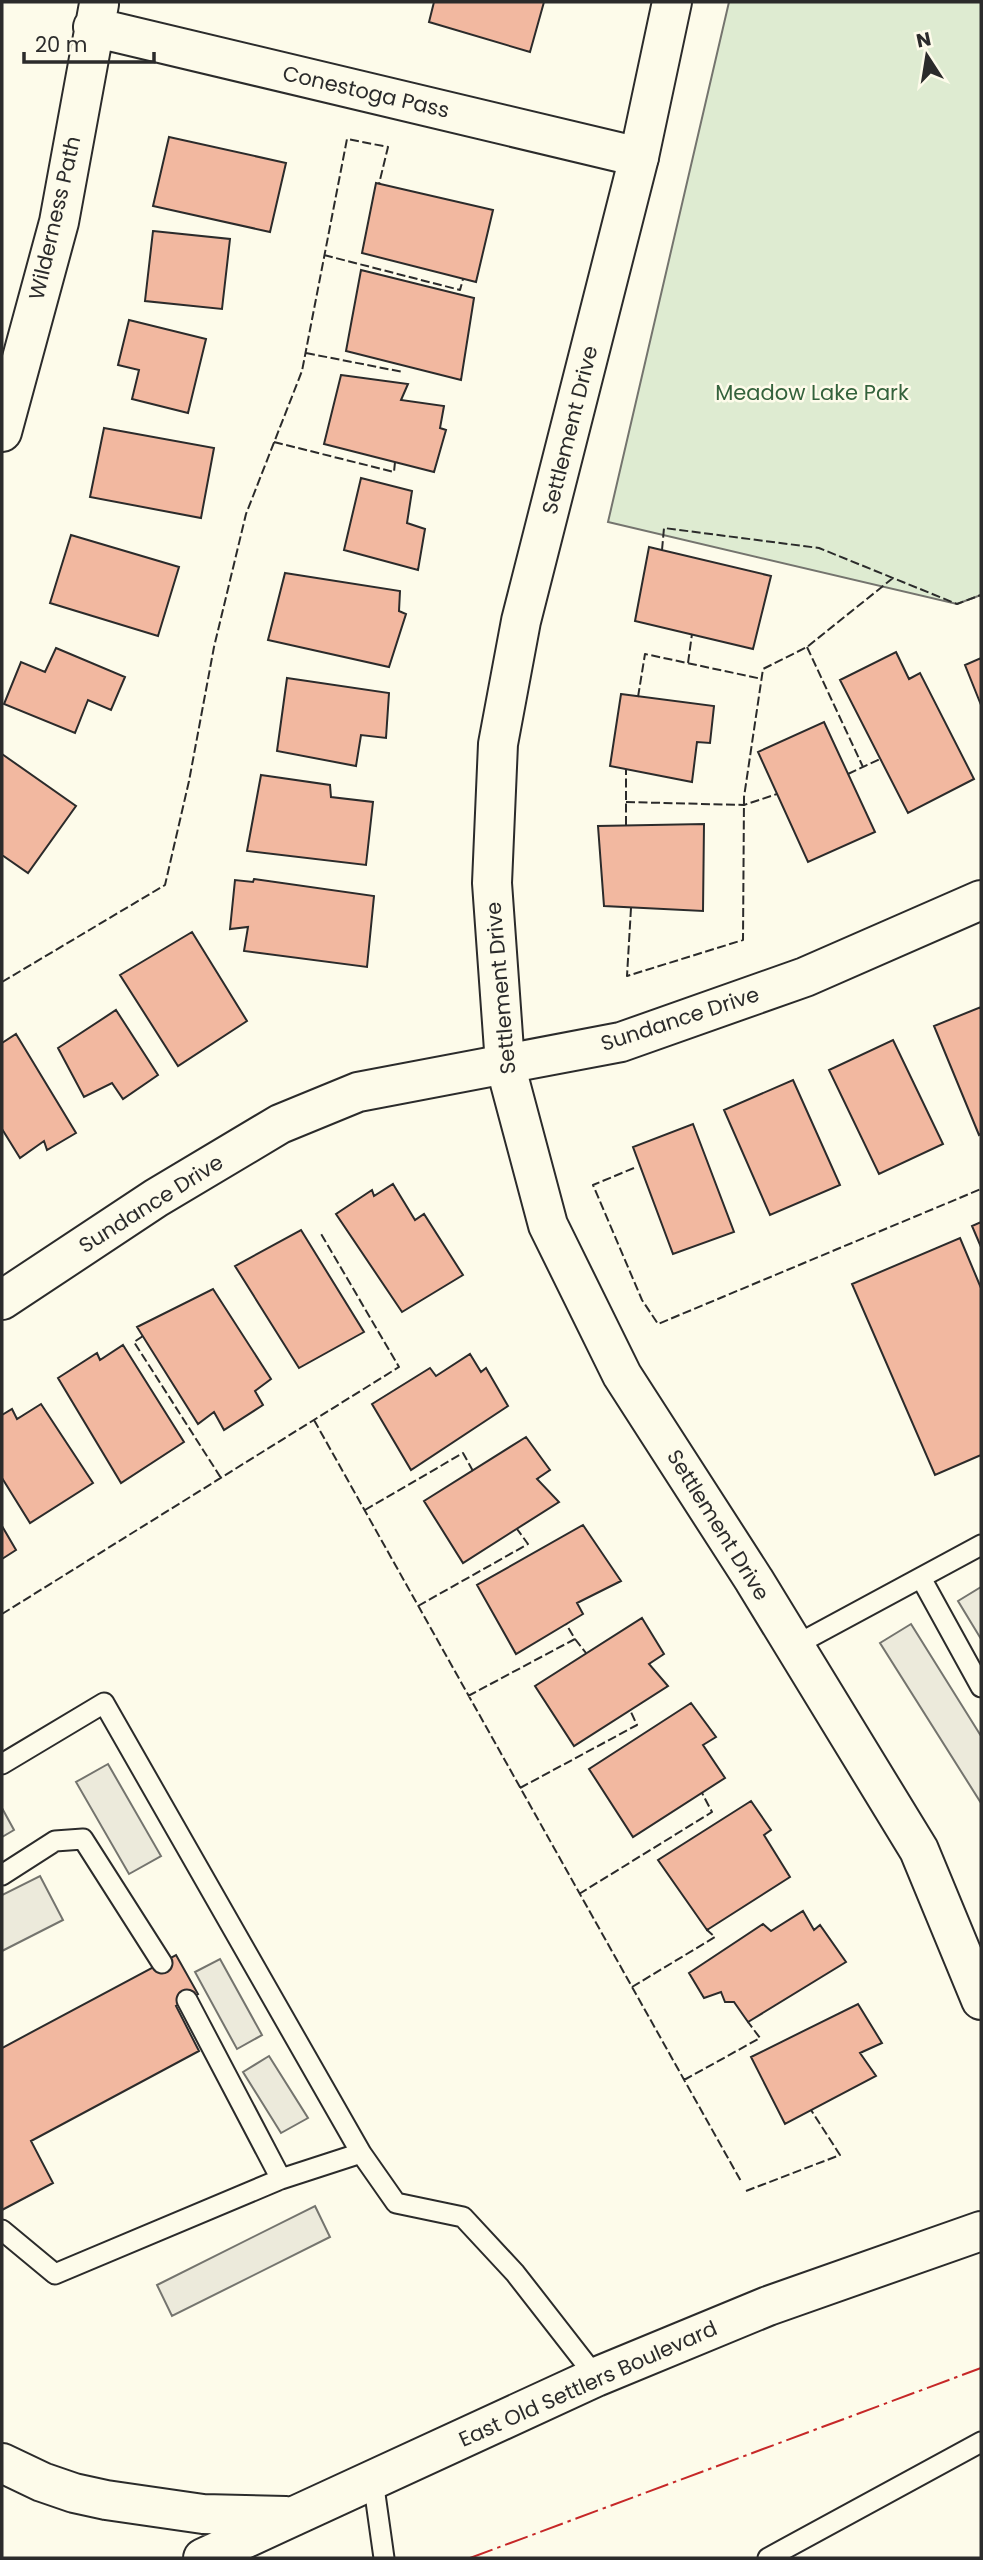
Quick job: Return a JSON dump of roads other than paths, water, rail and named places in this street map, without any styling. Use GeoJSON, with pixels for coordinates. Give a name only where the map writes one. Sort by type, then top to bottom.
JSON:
{"type":"FeatureCollection","features":[{"type":"Feature","properties":{"kind":"street","name":"Settlement Drive"},"geometry":{"type":"LineString","coordinates":[[672,2],[639,157],[521,621],[498,744],[492,883],[505,1064],[548,1225],[616,1363],[919,1850],[981,2000]]}},
{"type":"Feature","properties":{"kind":"street","name":"Conestoga Pass"},"geometry":{"type":"LineString","coordinates":[[97,15],[639,157]]}},
{"type":"Feature","properties":{"kind":"street","name":"Wilderness Path"},"geometry":{"type":"LineString","coordinates":[[2,432],[59,222],[97,15]]}},
{"type":"Feature","properties":{"kind":"street","name":"Sundance Drive"},"geometry":{"type":"LineString","coordinates":[[2,1300],[156,1198],[280,1124],[358,1092],[621,1042],[805,977],[981,900]]}},
{"type":"Feature","properties":{"kind":"street","name":"East Old Settlers Boulevard"},"geometry":{"type":"LineString","coordinates":[[203,2558],[596,2377],[768,2306],[981,2231]]}},
{"type":"Feature","properties":{"kind":"street"},"geometry":{"type":"LineString","coordinates":[[2,2463],[42,2482],[106,2500],[203,2514],[291,2516]]}},
{"type":"Feature","properties":{"kind":"street"},"geometry":{"type":"LineString","coordinates":[[259,2558],[291,2516]]}},
{"type":"Feature","properties":{"kind":"lane"},"geometry":{"type":"LineString","coordinates":[[794,1646],[981,1545]]}},
{"type":"Feature","properties":{"kind":"lane"},"geometry":{"type":"LineString","coordinates":[[921,1578],[981,1687]]}},
{"type":"Feature","properties":{"kind":"lane"},"geometry":{"type":"LineString","coordinates":[[2,1764],[104,1703],[361,2153],[396,2203],[463,2217],[515,2273],[596,2377]]}},
{"type":"Feature","properties":{"kind":"lane"},"geometry":{"type":"LineString","coordinates":[[2,1875],[55,1841],[83,1839],[162,1963]]}},
{"type":"Feature","properties":{"kind":"lane"},"geometry":{"type":"LineString","coordinates":[[187,2000],[281,2179]]}},
{"type":"Feature","properties":{"kind":"lane"},"geometry":{"type":"LineString","coordinates":[[2,2230],[55,2274],[281,2179],[361,2153]]}},
{"type":"Feature","properties":{"kind":"lane"},"geometry":{"type":"LineString","coordinates":[[781,2555],[981,2442]]}},
{"type":"Feature","properties":{"kind":"lane"},"geometry":{"type":"LineString","coordinates":[[373,2480],[384,2558]]}},
{"type":"Feature","properties":{"kind":"park label","name":"Meadow Lake Park"},"geometry":{"type":"Point","coordinates":[812,393]}}]}
